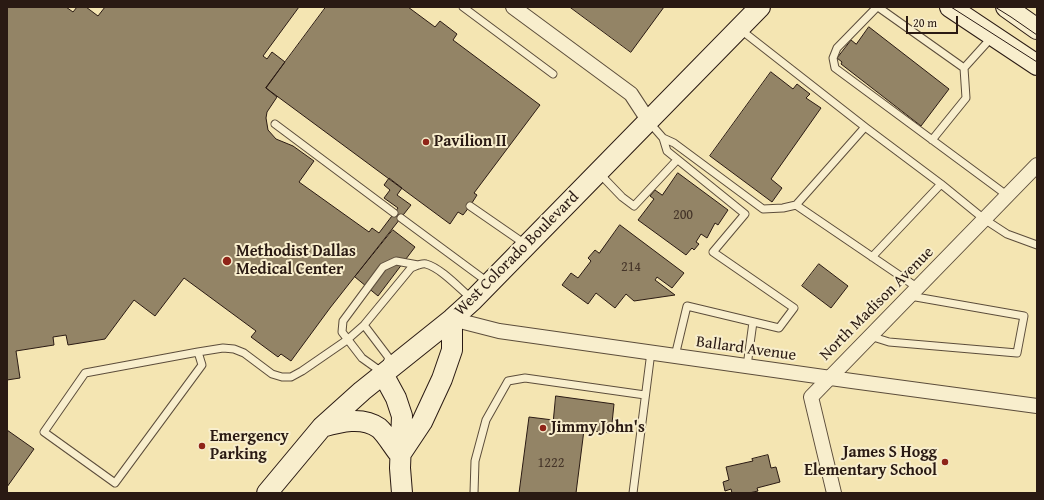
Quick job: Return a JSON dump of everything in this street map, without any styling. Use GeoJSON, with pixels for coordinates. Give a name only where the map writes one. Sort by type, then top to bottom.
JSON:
{"type":"FeatureCollection","features":[{"type":"Feature","properties":{"kind":"street"},"geometry":{"type":"LineString","coordinates":[[513,7],[631,94],[648,120]]}},
{"type":"Feature","properties":{"kind":"street","name":"West Colorado Boulevard"},"geometry":{"type":"LineString","coordinates":[[267,493],[322,426],[473,300],[760,7]]}},
{"type":"Feature","properties":{"kind":"street"},"geometry":{"type":"LineString","coordinates":[[950,7],[1037,65]]}},
{"type":"Feature","properties":{"kind":"street"},"geometry":{"type":"LineString","coordinates":[[1006,7],[1037,29]]}},
{"type":"Feature","properties":{"kind":"street","name":"North Madison Avenue"},"geometry":{"type":"LineString","coordinates":[[834,493],[811,397],[1037,165]]}},
{"type":"Feature","properties":{"kind":"street"},"geometry":{"type":"LineString","coordinates":[[400,455],[422,422],[442,378],[452,350],[452,319]]}},
{"type":"Feature","properties":{"kind":"street","name":"Ballard Avenue"},"geometry":{"type":"LineString","coordinates":[[452,319],[499,331],[1037,406]]}},
{"type":"Feature","properties":{"kind":"street"},"geometry":{"type":"LineString","coordinates":[[383,374],[396,398],[402,416],[400,455],[402,493]]}},
{"type":"Feature","properties":{"kind":"street"},"geometry":{"type":"LineString","coordinates":[[322,426],[346,421],[364,422],[379,429],[400,455]]}},
{"type":"Feature","properties":{"kind":"lane"},"geometry":{"type":"LineString","coordinates":[[463,7],[553,74]]}},
{"type":"Feature","properties":{"kind":"lane"},"geometry":{"type":"LineString","coordinates":[[964,68],[878,7],[837,48],[833,58],[835,68],[1008,196]]}},
{"type":"Feature","properties":{"kind":"lane"},"geometry":{"type":"LineString","coordinates":[[739,28],[984,219],[1007,234],[1037,245]]}},
{"type":"Feature","properties":{"kind":"lane"},"geometry":{"type":"LineString","coordinates":[[932,140],[966,98],[964,68],[994,36]]}},
{"type":"Feature","properties":{"kind":"lane"},"geometry":{"type":"LineString","coordinates":[[648,120],[662,138],[667,151],[746,214],[713,252],[794,308],[779,328],[687,306],[675,356]]}},
{"type":"Feature","properties":{"kind":"lane"},"geometry":{"type":"LineString","coordinates":[[275,124],[394,213]]}},
{"type":"Feature","properties":{"kind":"lane"},"geometry":{"type":"LineString","coordinates":[[662,138],[674,143],[763,210],[796,205],[865,127]]}},
{"type":"Feature","properties":{"kind":"lane"},"geometry":{"type":"LineString","coordinates":[[598,172],[622,197],[634,206],[677,160]]}},
{"type":"Feature","properties":{"kind":"lane"},"geometry":{"type":"LineString","coordinates":[[872,257],[941,184]]}},
{"type":"Feature","properties":{"kind":"lane"},"geometry":{"type":"LineString","coordinates":[[796,205],[872,257],[914,292],[1024,316],[1017,352],[889,342],[870,336]]}},
{"type":"Feature","properties":{"kind":"lane"},"geometry":{"type":"LineString","coordinates":[[470,206],[526,246]]}},
{"type":"Feature","properties":{"kind":"lane"},"geometry":{"type":"LineString","coordinates":[[401,218],[489,283]]}},
{"type":"Feature","properties":{"kind":"lane"},"geometry":{"type":"LineString","coordinates":[[364,325],[389,358],[383,374],[362,358],[347,340],[342,332],[343,321],[383,266],[396,261],[426,264],[442,273],[473,300]]}},
{"type":"Feature","properties":{"kind":"lane"},"geometry":{"type":"LineString","coordinates":[[198,352],[202,365],[115,483],[44,432],[86,373],[198,352],[223,348],[234,349],[244,353],[272,374],[282,377],[291,377],[347,340],[364,325],[411,268],[418,264]]}},
{"type":"Feature","properties":{"kind":"lane"},"geometry":{"type":"LineString","coordinates":[[747,366],[753,322]]}},
{"type":"Feature","properties":{"kind":"lane"},"geometry":{"type":"LineString","coordinates":[[633,493],[651,352]]}},
{"type":"Feature","properties":{"kind":"lane"},"geometry":{"type":"LineString","coordinates":[[474,493],[475,461],[486,420],[508,381],[525,378],[645,395]]}},
{"type":"Feature","properties":{"kind":"building"},"geometry":{"type":"Polygon","coordinates":[[[66,7],[73,12],[77,7],[86,7],[98,16],[105,7],[299,7],[263,56],[267,59],[272,52],[285,62],[266,88],[277,97],[267,112],[266,118],[268,130],[276,139],[293,146],[314,161],[299,182],[369,232],[372,228],[379,233],[398,208],[384,198],[390,190],[384,185],[389,178],[402,188],[397,195],[411,205],[330,308],[291,361],[281,354],[278,357],[251,337],[256,331],[184,278],[155,316],[134,300],[105,339],[68,345],[66,335],[53,337],[54,345],[16,351],[20,378],[7,380],[7,8],[66,7]]]}},
{"type":"Feature","properties":{"kind":"building","name":"Pavilion II"},"geometry":{"type":"Polygon","coordinates":[[[326,7],[408,7],[435,27],[440,21],[457,34],[453,40],[540,105],[474,193],[477,195],[470,206],[463,215],[458,212],[450,224],[266,88],[326,7]]]}},
{"type":"Feature","properties":{"kind":"building"},"geometry":{"type":"Polygon","coordinates":[[[570,7],[664,7],[631,52],[570,7]]]}},
{"type":"Feature","properties":{"kind":"building"},"geometry":{"type":"Polygon","coordinates":[[[869,27],[949,89],[921,126],[841,64],[842,62],[837,58],[851,40],[856,44],[869,27]]]}},
{"type":"Feature","properties":{"kind":"building"},"geometry":{"type":"Polygon","coordinates":[[[771,72],[793,89],[797,84],[810,94],[806,98],[821,108],[771,179],[782,188],[772,202],[710,156],[771,72]]]}},
{"type":"Feature","properties":{"kind":"building"},"geometry":{"type":"Polygon","coordinates":[[[678,173],[728,210],[718,225],[715,223],[707,238],[701,234],[696,242],[699,244],[694,250],[692,248],[686,255],[638,220],[654,199],[650,196],[655,190],[662,195],[678,173]]]}},
{"type":"Feature","properties":{"kind":"building"},"geometry":{"type":"Polygon","coordinates":[[[620,225],[684,273],[672,288],[657,277],[655,280],[675,295],[634,301],[626,294],[615,308],[596,293],[588,304],[562,285],[571,273],[578,278],[591,261],[588,258],[595,250],[599,253],[620,225]]]}},
{"type":"Feature","properties":{"kind":"building"},"geometry":{"type":"Polygon","coordinates":[[[393,230],[415,247],[378,296],[355,277],[393,230]]]}},
{"type":"Feature","properties":{"kind":"building"},"geometry":{"type":"Polygon","coordinates":[[[819,264],[848,286],[831,308],[802,286],[819,264]]]}},
{"type":"Feature","properties":{"kind":"building"},"geometry":{"type":"Polygon","coordinates":[[[556,396],[614,404],[611,433],[584,430],[576,493],[519,493],[529,417],[553,420],[556,396]]]}},
{"type":"Feature","properties":{"kind":"building"},"geometry":{"type":"Polygon","coordinates":[[[7,430],[34,449],[7,487],[7,430]]]}},
{"type":"Feature","properties":{"kind":"building"},"geometry":{"type":"Polygon","coordinates":[[[768,455],[771,468],[776,467],[780,482],[757,488],[758,491],[749,493],[732,493],[731,489],[725,491],[723,482],[729,480],[726,467],[753,461],[752,459],[768,455]]]}},
{"type":"Feature","properties":{"kind":"tram line"},"geometry":{"type":"LineString","coordinates":[[951,7],[1037,62]]}},
{"type":"Feature","properties":{"kind":"tram line"},"geometry":{"type":"LineString","coordinates":[[995,7],[1037,35]]}},
{"type":"Feature","properties":{"kind":"place","name":"Pavilion II"},"geometry":{"type":"Point","coordinates":[426,142]}},
{"type":"Feature","properties":{"kind":"place","name":"Methodist Dallas Medical Center"},"geometry":{"type":"Point","coordinates":[227,261]}},
{"type":"Feature","properties":{"kind":"place","name":"Jimmy John's"},"geometry":{"type":"Point","coordinates":[543,428]}},
{"type":"Feature","properties":{"kind":"place","name":"Emergency Parking"},"geometry":{"type":"Point","coordinates":[202,446]}},
{"type":"Feature","properties":{"kind":"place","name":"James S Hogg Elementary School"},"geometry":{"type":"Point","coordinates":[945,462]}}]}
